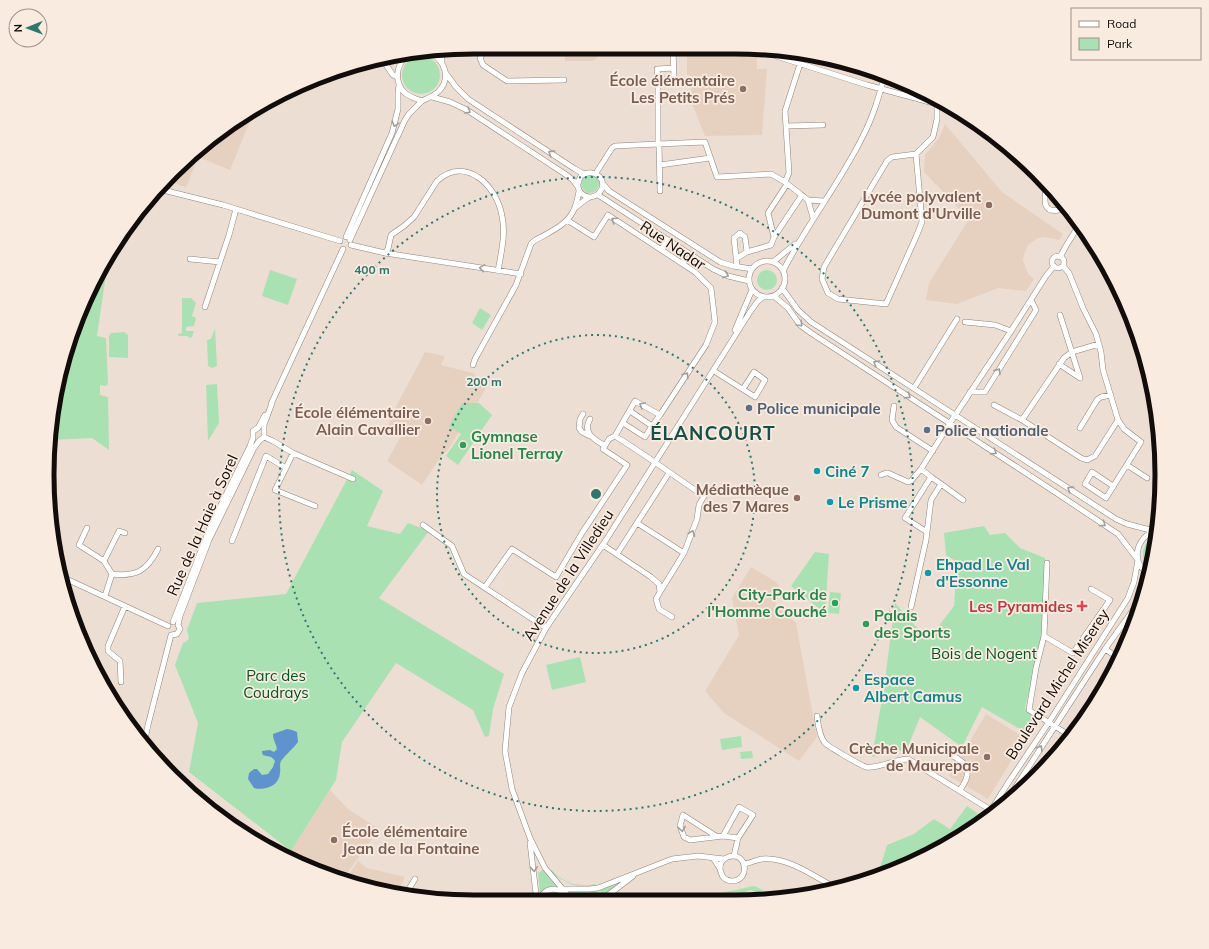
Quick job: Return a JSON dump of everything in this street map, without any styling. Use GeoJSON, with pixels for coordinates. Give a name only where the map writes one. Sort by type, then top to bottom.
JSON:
{"type":"FeatureCollection","features":[{"type":"Feature","properties":{"kind":"street"},"geometry":{"type":"LineString","coordinates":[[482,54],[480,58],[482,66],[507,80],[564,80]]}},
{"type":"Feature","properties":{"kind":"street"},"geometry":{"type":"LineString","coordinates":[[658,79],[674,79],[673,54]]}},
{"type":"Feature","properties":{"kind":"street"},"geometry":{"type":"LineString","coordinates":[[437,56],[442,62]]}},
{"type":"Feature","properties":{"kind":"street"},"geometry":{"type":"LineString","coordinates":[[349,241],[404,120],[422,101],[432,97],[442,87],[445,80],[445,72],[442,56]]}},
{"type":"Feature","properties":{"kind":"street"},"geometry":{"type":"LineString","coordinates":[[778,57],[929,102]]}},
{"type":"Feature","properties":{"kind":"street"},"geometry":{"type":"LineString","coordinates":[[343,249],[349,248],[349,241],[398,115],[399,85],[397,78],[399,65],[402,60]]}},
{"type":"Feature","properties":{"kind":"street"},"geometry":{"type":"LineString","coordinates":[[385,64],[397,78]]}},
{"type":"Feature","properties":{"kind":"street"},"geometry":{"type":"LineString","coordinates":[[774,237],[768,213],[786,183],[789,173],[785,111],[800,64]]}},
{"type":"Feature","properties":{"kind":"street"},"geometry":{"type":"LineString","coordinates":[[660,191],[657,69],[674,68]]}},
{"type":"Feature","properties":{"kind":"street"},"geometry":{"type":"LineString","coordinates":[[445,72],[463,94],[478,106],[584,174]]}},
{"type":"Feature","properties":{"kind":"street"},"geometry":{"type":"LineString","coordinates":[[783,271],[798,241],[845,170],[863,136],[883,81]]}},
{"type":"Feature","properties":{"kind":"street"},"geometry":{"type":"LineString","coordinates":[[399,85],[404,92],[422,101]]}},
{"type":"Feature","properties":{"kind":"street"},"geometry":{"type":"LineString","coordinates":[[432,97],[450,102],[467,110],[565,174],[573,180],[582,194],[589,198]]}},
{"type":"Feature","properties":{"kind":"street"},"geometry":{"type":"LineString","coordinates":[[916,154],[922,222],[886,304],[838,299],[828,293],[822,279],[824,267],[887,161],[892,157],[916,154],[933,137],[937,119],[937,106]]}},
{"type":"Feature","properties":{"kind":"street"},"geometry":{"type":"LineString","coordinates":[[786,126],[824,125]]}},
{"type":"Feature","properties":{"kind":"street"},"geometry":{"type":"LineString","coordinates":[[596,174],[612,148],[615,146],[705,142],[717,177],[772,174],[808,200],[813,218]]}},
{"type":"Feature","properties":{"kind":"street"},"geometry":{"type":"LineString","coordinates":[[660,165],[710,158]]}},
{"type":"Feature","properties":{"kind":"street"},"geometry":{"type":"LineString","coordinates":[[385,253],[388,249],[391,235],[414,217],[442,176],[453,171],[465,171],[476,175],[488,186],[498,202],[502,216],[503,236],[498,271]]}},
{"type":"Feature","properties":{"kind":"street"},"geometry":{"type":"LineString","coordinates":[[575,208],[579,179],[584,174],[590,172],[596,174],[610,191],[705,253],[720,262],[752,269]]}},
{"type":"Feature","properties":{"kind":"street"},"geometry":{"type":"LineString","coordinates":[[474,366],[475,359],[516,285],[531,244],[558,228],[567,220],[575,208],[589,198],[598,195],[601,192],[603,184]]}},
{"type":"Feature","properties":{"kind":"street"},"geometry":{"type":"LineString","coordinates":[[164,190],[236,209],[340,241],[342,238],[385,253],[521,274]]}},
{"type":"Feature","properties":{"kind":"street"},"geometry":{"type":"LineString","coordinates":[[1045,191],[1045,202],[1047,207],[1052,212],[1061,210]]}},
{"type":"Feature","properties":{"kind":"street"},"geometry":{"type":"LineString","coordinates":[[598,195],[713,270],[728,276],[749,281]]}},
{"type":"Feature","properties":{"kind":"street"},"geometry":{"type":"LineString","coordinates":[[737,258],[747,252],[771,246],[774,237],[802,195]]}},
{"type":"Feature","properties":{"kind":"street"},"geometry":{"type":"LineString","coordinates":[[808,200],[824,201]]}},
{"type":"Feature","properties":{"kind":"street"},"geometry":{"type":"LineString","coordinates":[[205,307],[236,209]]}},
{"type":"Feature","properties":{"kind":"street","name":"Rue Nadar"},"geometry":{"type":"LineString","coordinates":[[567,220],[594,237],[608,215],[695,272],[711,288],[715,322],[706,345],[652,426]]}},
{"type":"Feature","properties":{"kind":"street"},"geometry":{"type":"LineString","coordinates":[[1060,257],[1076,230]]}},
{"type":"Feature","properties":{"kind":"street"},"geometry":{"type":"LineString","coordinates":[[737,266],[734,238],[740,233],[745,237],[747,252]]}},
{"type":"Feature","properties":{"kind":"street"},"geometry":{"type":"LineString","coordinates":[[666,239],[662,250],[684,264],[683,250]]}},
{"type":"Feature","properties":{"kind":"street"},"geometry":{"type":"LineString","coordinates":[[340,241],[339,245],[343,249]]}},
{"type":"Feature","properties":{"kind":"street"},"geometry":{"type":"LineString","coordinates":[[773,262],[798,241]]}},
{"type":"Feature","properties":{"kind":"street"},"geometry":{"type":"LineString","coordinates":[[343,249],[272,403],[258,428],[252,431],[252,438],[255,440],[261,439],[273,441],[293,453],[353,479]]}},
{"type":"Feature","properties":{"kind":"street"},"geometry":{"type":"LineString","coordinates":[[1060,257],[1064,260],[1063,266]]}},
{"type":"Feature","properties":{"kind":"street"},"geometry":{"type":"LineString","coordinates":[[1054,266],[1052,263],[1053,259],[1060,257]]}},
{"type":"Feature","properties":{"kind":"street"},"geometry":{"type":"LineString","coordinates":[[190,259],[220,262]]}},
{"type":"Feature","properties":{"kind":"street"},"geometry":{"type":"LineString","coordinates":[[769,261],[773,262],[783,271],[785,280],[782,288],[774,296],[759,296],[752,290],[749,281],[750,272],[760,263],[769,261]]}},
{"type":"Feature","properties":{"kind":"street"},"geometry":{"type":"LineString","coordinates":[[1054,266],[1058,268],[1063,266]]}},
{"type":"Feature","properties":{"kind":"street"},"geometry":{"type":"LineString","coordinates":[[881,475],[888,473],[904,482],[908,482],[911,481],[921,469],[970,392],[1012,331],[1046,276],[1054,266]]}},
{"type":"Feature","properties":{"kind":"street"},"geometry":{"type":"LineString","coordinates":[[1063,266],[1069,272],[1083,308],[1096,334],[1118,420],[1124,429],[1141,442],[1106,498],[1085,484],[1092,472],[1113,486]]}},
{"type":"Feature","properties":{"kind":"street"},"geometry":{"type":"LineString","coordinates":[[782,288],[798,310],[812,322],[1116,519],[1126,524],[1151,529]]}},
{"type":"Feature","properties":{"kind":"street","name":"Avenue de la Villedieu"},"geometry":{"type":"LineString","coordinates":[[729,346],[752,290]]}},
{"type":"Feature","properties":{"kind":"street"},"geometry":{"type":"LineString","coordinates":[[774,296],[788,308],[800,325],[1118,534],[1144,569]]}},
{"type":"Feature","properties":{"kind":"street","name":"Avenue de la Villedieu"},"geometry":{"type":"LineString","coordinates":[[566,895],[545,868],[530,838],[512,789],[505,751],[509,707],[525,666],[546,628],[603,545],[750,312],[763,297]]}},
{"type":"Feature","properties":{"kind":"street"},"geometry":{"type":"LineString","coordinates":[[970,392],[984,392],[1036,310],[1031,300]]}},
{"type":"Feature","properties":{"kind":"street"},"geometry":{"type":"LineString","coordinates":[[1059,364],[1080,378],[1060,315]]}},
{"type":"Feature","properties":{"kind":"street"},"geometry":{"type":"LineString","coordinates":[[914,388],[957,318]]}},
{"type":"Feature","properties":{"kind":"street"},"geometry":{"type":"LineString","coordinates":[[965,322],[994,324],[1012,331]]}},
{"type":"Feature","properties":{"kind":"street"},"geometry":{"type":"LineString","coordinates":[[1022,420],[1064,358],[1072,352],[1099,344]]}},
{"type":"Feature","properties":{"kind":"street"},"geometry":{"type":"LineString","coordinates":[[714,371],[743,389],[755,396],[765,380],[754,372],[743,389]]}},
{"type":"Feature","properties":{"kind":"street"},"geometry":{"type":"LineString","coordinates":[[1080,428],[1097,400],[1101,397],[1111,395]]}},
{"type":"Feature","properties":{"kind":"street"},"geometry":{"type":"LineString","coordinates":[[605,446],[609,440],[615,436],[635,401],[660,415]]}},
{"type":"Feature","properties":{"kind":"street"},"geometry":{"type":"LineString","coordinates":[[261,439],[272,403]]}},
{"type":"Feature","properties":{"kind":"street"},"geometry":{"type":"LineString","coordinates":[[994,405],[1022,420],[1086,460],[1095,456],[1118,420]]}},
{"type":"Feature","properties":{"kind":"street"},"geometry":{"type":"LineString","coordinates":[[894,406],[892,416],[893,424],[933,451]]}},
{"type":"Feature","properties":{"kind":"street"},"geometry":{"type":"LineString","coordinates":[[623,423],[645,437],[652,426],[630,411]]}},
{"type":"Feature","properties":{"kind":"street"},"geometry":{"type":"LineString","coordinates":[[485,587],[512,549],[556,577],[582,533],[627,465],[604,449],[605,446],[582,432],[579,428],[580,419],[583,414]]}},
{"type":"Feature","properties":{"kind":"street"},"geometry":{"type":"LineString","coordinates":[[590,418],[587,429],[591,437]]}},
{"type":"Feature","properties":{"kind":"street"},"geometry":{"type":"LineString","coordinates":[[258,428],[264,431]]}},
{"type":"Feature","properties":{"kind":"street"},"geometry":{"type":"LineString","coordinates":[[615,436],[649,457],[669,473],[704,496],[699,506],[697,519],[684,553],[656,599],[659,609],[672,617]]}},
{"type":"Feature","properties":{"kind":"street","name":"Rue de la Haie à Sorel"},"geometry":{"type":"LineString","coordinates":[[176,624],[209,532],[250,446],[252,438]]}},
{"type":"Feature","properties":{"kind":"street","name":"Rue de la Haie à Sorel"},"geometry":{"type":"LineString","coordinates":[[176,624],[210,540],[245,465],[261,439]]}},
{"type":"Feature","properties":{"kind":"street"},"geometry":{"type":"LineString","coordinates":[[293,453],[274,490],[315,506]]}},
{"type":"Feature","properties":{"kind":"street"},"geometry":{"type":"LineString","coordinates":[[232,541],[266,456],[286,468]]}},
{"type":"Feature","properties":{"kind":"street"},"geometry":{"type":"LineString","coordinates":[[1127,465],[1146,478]]}},
{"type":"Feature","properties":{"kind":"street"},"geometry":{"type":"LineString","coordinates":[[921,469],[964,500]]}},
{"type":"Feature","properties":{"kind":"street"},"geometry":{"type":"LineString","coordinates":[[617,554],[669,473]]}},
{"type":"Feature","properties":{"kind":"street"},"geometry":{"type":"LineString","coordinates":[[927,532],[905,518],[931,477]]}},
{"type":"Feature","properties":{"kind":"street"},"geometry":{"type":"LineString","coordinates":[[911,607],[927,532],[931,500],[941,484]]}},
{"type":"Feature","properties":{"kind":"street"},"geometry":{"type":"LineString","coordinates":[[637,523],[684,553]]}},
{"type":"Feature","properties":{"kind":"street"},"geometry":{"type":"LineString","coordinates":[[423,524],[452,546],[464,574],[546,628]]}},
{"type":"Feature","properties":{"kind":"street"},"geometry":{"type":"LineString","coordinates":[[87,528],[79,545],[104,561],[112,574],[105,596]]}},
{"type":"Feature","properties":{"kind":"street"},"geometry":{"type":"LineString","coordinates":[[104,561],[119,531],[125,533]]}},
{"type":"Feature","properties":{"kind":"street","name":"Boulevard Michel Miserey"},"geometry":{"type":"LineString","coordinates":[[998,802],[1128,598],[1134,582],[1139,544],[1150,533]]}},
{"type":"Feature","properties":{"kind":"street"},"geometry":{"type":"LineString","coordinates":[[603,545],[651,577],[659,584],[660,592]]}},
{"type":"Feature","properties":{"kind":"street"},"geometry":{"type":"LineString","coordinates":[[112,574],[127,575],[142,570],[150,563],[158,549]]}},
{"type":"Feature","properties":{"kind":"street"},"geometry":{"type":"LineString","coordinates":[[1047,563],[1044,636],[1036,668],[1029,710],[1066,733]]}},
{"type":"Feature","properties":{"kind":"street"},"geometry":{"type":"LineString","coordinates":[[67,579],[168,626],[176,624],[180,629],[180,632],[171,635]]}},
{"type":"Feature","properties":{"kind":"street"},"geometry":{"type":"LineString","coordinates":[[1044,636],[1073,653],[1110,600],[1091,589]]}},
{"type":"Feature","properties":{"kind":"street"},"geometry":{"type":"LineString","coordinates":[[121,682],[120,661],[108,651],[108,646],[125,606]]}},
{"type":"Feature","properties":{"kind":"street","name":"Boulevard Michel Miserey"},"geometry":{"type":"LineString","coordinates":[[1015,788],[1105,649],[1133,611]]}},
{"type":"Feature","properties":{"kind":"street"},"geometry":{"type":"LineString","coordinates":[[168,626],[167,630],[171,635]]}},
{"type":"Feature","properties":{"kind":"street"},"geometry":{"type":"LineString","coordinates":[[146,736],[171,635]]}},
{"type":"Feature","properties":{"kind":"street"},"geometry":{"type":"LineString","coordinates":[[1105,649],[1114,655]]}},
{"type":"Feature","properties":{"kind":"street"},"geometry":{"type":"LineString","coordinates":[[817,716],[820,732],[825,742],[853,760],[866,766],[878,766],[899,759],[908,759],[989,809]]}},
{"type":"Feature","properties":{"kind":"street"},"geometry":{"type":"LineString","coordinates":[[938,748],[963,763],[966,768],[968,778],[960,790]]}},
{"type":"Feature","properties":{"kind":"street"},"geometry":{"type":"LineString","coordinates":[[723,836],[739,806],[753,815],[738,838],[734,856]]}},
{"type":"Feature","properties":{"kind":"street"},"geometry":{"type":"LineString","coordinates":[[716,836],[683,815],[680,826],[684,837],[690,840],[716,836],[738,838]]}},
{"type":"Feature","properties":{"kind":"street","name":"Avenue de la Villedieu"},"geometry":{"type":"LineString","coordinates":[[530,838],[537,895]]}},
{"type":"Feature","properties":{"kind":"street"},"geometry":{"type":"LineString","coordinates":[[542,895],[550,889],[562,890],[598,888],[672,859],[698,856],[724,859]]}},
{"type":"Feature","properties":{"kind":"street"},"geometry":{"type":"LineString","coordinates":[[713,858],[720,869],[720,873],[726,879],[734,881],[744,873],[744,864],[740,858],[729,856],[720,864],[720,869]]}},
{"type":"Feature","properties":{"kind":"street"},"geometry":{"type":"LineString","coordinates":[[744,864],[762,859],[780,860],[803,869],[829,884]]}},
{"type":"Feature","properties":{"kind":"street"},"geometry":{"type":"LineString","coordinates":[[608,895],[637,873]]}},
{"type":"Feature","properties":{"kind":"street"},"geometry":{"type":"LineString","coordinates":[[409,889],[415,879]]}},
{"type":"Feature","properties":{"kind":"shaded area"},"geometry":{"type":"Polygon","coordinates":[[[564,54],[598,54],[596,59],[592,61],[565,61],[564,54]]]}},
{"type":"Feature","properties":{"kind":"shaded area","name":"École élémentaire Les Petits Prés"},"geometry":{"type":"Polygon","coordinates":[[[687,54],[757,55],[757,69],[767,69],[762,135],[705,136],[691,101],[690,75],[687,75],[687,54]]]}},
{"type":"Feature","properties":{"kind":"shaded area"},"geometry":{"type":"Polygon","coordinates":[[[251,118],[230,170],[198,157],[251,118]]]}},
{"type":"Feature","properties":{"kind":"shaded area","name":"Lycée polyvalent Dumont d'Urville"},"geometry":{"type":"Polygon","coordinates":[[[945,124],[1002,192],[1063,234],[1059,240],[1045,237],[1038,238],[1028,245],[1023,260],[1028,274],[1034,279],[1026,291],[998,288],[957,304],[926,300],[929,283],[969,219],[924,172],[925,155],[939,138],[945,124]]]}},
{"type":"Feature","properties":{"kind":"shaded area"},"geometry":{"type":"Polygon","coordinates":[[[198,157],[186,188],[172,182],[198,157]]]}},
{"type":"Feature","properties":{"kind":"shaded area","name":"École élémentaire Alain Cavallier"},"geometry":{"type":"Polygon","coordinates":[[[425,352],[445,356],[441,365],[473,373],[487,387],[448,450],[441,456],[422,485],[387,461],[401,436],[387,427],[393,415],[392,414],[425,352]]]}},
{"type":"Feature","properties":{"kind":"shaded area"},"geometry":{"type":"Polygon","coordinates":[[[751,567],[776,582],[782,589],[775,604],[796,623],[817,737],[799,761],[724,713],[705,691],[739,635],[732,598],[751,567]]]}},
{"type":"Feature","properties":{"kind":"shaded area","name":"Crèche Municipale de Maurepas"},"geometry":{"type":"Polygon","coordinates":[[[986,714],[1025,738],[988,799],[949,776],[986,714]]]}},
{"type":"Feature","properties":{"kind":"shaded area"},"geometry":{"type":"Polygon","coordinates":[[[1064,732],[1066,733],[1051,752],[1064,732]]]}},
{"type":"Feature","properties":{"kind":"shaded area","name":"École élémentaire Jean de la Fontaine"},"geometry":{"type":"Polygon","coordinates":[[[330,790],[348,809],[379,829],[346,875],[290,852],[330,790]]]}},
{"type":"Feature","properties":{"kind":"shaded area"},"geometry":{"type":"Polygon","coordinates":[[[358,861],[367,868],[405,877],[400,888],[348,876],[358,861]]]}},
{"type":"Feature","properties":{"kind":"green space"},"geometry":{"type":"Polygon","coordinates":[[[428,57],[437,64],[440,71],[440,79],[437,86],[432,91],[425,94],[417,94],[410,91],[405,86],[402,79],[403,68],[410,59],[428,57]]]}},
{"type":"Feature","properties":{"kind":"green space"},"geometry":{"type":"Polygon","coordinates":[[[586,175],[594,175],[599,180],[597,191],[594,193],[586,193],[581,188],[581,180],[586,175]]]}},
{"type":"Feature","properties":{"kind":"green space"},"geometry":{"type":"Polygon","coordinates":[[[270,270],[297,279],[288,305],[262,296],[270,270]]]}},
{"type":"Feature","properties":{"kind":"green space"},"geometry":{"type":"Polygon","coordinates":[[[763,270],[771,270],[777,276],[777,284],[771,290],[763,290],[757,284],[757,276],[763,270]]]}},
{"type":"Feature","properties":{"kind":"green space"},"geometry":{"type":"Polygon","coordinates":[[[107,271],[97,336],[106,338],[108,384],[106,386],[100,385],[100,395],[108,397],[109,450],[92,438],[56,440],[62,392],[76,339],[97,289],[107,271]]]}},
{"type":"Feature","properties":{"kind":"green space"},"geometry":{"type":"Polygon","coordinates":[[[182,298],[191,298],[196,303],[192,316],[196,318],[194,326],[186,327],[186,331],[194,331],[192,337],[190,338],[187,336],[178,336],[178,334],[182,333],[182,298]]]}},
{"type":"Feature","properties":{"kind":"green space"},"geometry":{"type":"Polygon","coordinates":[[[480,308],[491,315],[482,330],[472,323],[480,308]]]}},
{"type":"Feature","properties":{"kind":"green space"},"geometry":{"type":"Polygon","coordinates":[[[215,328],[217,366],[212,368],[208,366],[207,340],[211,339],[215,328]]]}},
{"type":"Feature","properties":{"kind":"green space"},"geometry":{"type":"Polygon","coordinates":[[[124,332],[128,335],[128,358],[109,357],[109,336],[111,333],[124,332]]]}},
{"type":"Feature","properties":{"kind":"green space"},"geometry":{"type":"Polygon","coordinates":[[[217,384],[219,423],[208,441],[206,385],[217,384]]]}},
{"type":"Feature","properties":{"kind":"green space","name":"Gymnase Lionel Terray"},"geometry":{"type":"Polygon","coordinates":[[[462,403],[479,403],[492,415],[458,465],[446,456],[461,434],[449,426],[462,403]]]}},
{"type":"Feature","properties":{"kind":"green space","name":"Parc des Coudrays"},"geometry":{"type":"Polygon","coordinates":[[[352,470],[383,491],[367,526],[400,534],[408,523],[429,531],[379,598],[504,674],[493,709],[489,736],[485,737],[473,710],[396,663],[342,742],[336,780],[291,851],[189,772],[198,723],[175,665],[183,643],[189,638],[187,630],[197,603],[286,594],[352,470]]]}},
{"type":"Feature","properties":{"kind":"green space","name":"Bois de Nogent"},"geometry":{"type":"Polygon","coordinates":[[[984,526],[990,535],[1005,533],[1020,548],[1045,558],[1043,642],[1025,708],[1035,720],[1039,722],[1030,735],[982,707],[962,747],[920,717],[907,749],[872,757],[884,687],[895,603],[928,640],[954,606],[957,562],[946,555],[944,533],[984,526]]]}},
{"type":"Feature","properties":{"kind":"green space"},"geometry":{"type":"Polygon","coordinates":[[[1149,540],[1145,564],[1143,551],[1149,540]]]}},
{"type":"Feature","properties":{"kind":"green space"},"geometry":{"type":"Polygon","coordinates":[[[815,552],[829,554],[825,613],[791,586],[815,552]]]}},
{"type":"Feature","properties":{"kind":"green space","name":"City-Park de l'Homme Couché"},"geometry":{"type":"Polygon","coordinates":[[[830,592],[841,593],[839,614],[828,613],[830,592]]]}},
{"type":"Feature","properties":{"kind":"green space"},"geometry":{"type":"Polygon","coordinates":[[[580,657],[586,682],[552,690],[546,665],[580,657]]]}},
{"type":"Feature","properties":{"kind":"green space"},"geometry":{"type":"Polygon","coordinates":[[[741,736],[742,747],[722,750],[720,739],[741,736]]]}},
{"type":"Feature","properties":{"kind":"green space"},"geometry":{"type":"Polygon","coordinates":[[[752,751],[753,758],[741,759],[740,752],[752,751]]]}},
{"type":"Feature","properties":{"kind":"green space"},"geometry":{"type":"Polygon","coordinates":[[[967,806],[980,815],[945,839],[920,852],[879,869],[887,845],[914,834],[934,819],[950,829],[967,806]]]}},
{"type":"Feature","properties":{"kind":"green space"},"geometry":{"type":"Polygon","coordinates":[[[543,870],[556,886],[549,887],[540,894],[538,873],[543,870]]]}},
{"type":"Feature","properties":{"kind":"green space"},"geometry":{"type":"Polygon","coordinates":[[[552,870],[560,878],[571,883],[584,885],[596,884],[596,886],[583,887],[566,882],[560,879],[550,871],[552,870]]]}},
{"type":"Feature","properties":{"kind":"green space"},"geometry":{"type":"Polygon","coordinates":[[[628,878],[605,895],[601,895],[600,890],[628,878]]]}},
{"type":"Feature","properties":{"kind":"green space"},"geometry":{"type":"Polygon","coordinates":[[[753,886],[768,893],[760,894],[751,890],[740,895],[720,895],[724,892],[753,886]]]}},
{"type":"Feature","properties":{"kind":"green space"},"geometry":{"type":"Polygon","coordinates":[[[598,890],[599,895],[571,895],[569,892],[598,890]]]}},
{"type":"Feature","properties":{"kind":"green space"},"geometry":{"type":"Polygon","coordinates":[[[554,891],[564,895],[545,895],[546,893],[554,891]]]}},
{"type":"Feature","properties":{"kind":"water"},"geometry":{"type":"Polygon","coordinates":[[[287,729],[297,732],[298,742],[281,761],[279,778],[274,784],[267,788],[254,788],[248,779],[249,773],[254,769],[257,769],[262,775],[268,774],[275,761],[271,757],[263,755],[262,751],[270,750],[274,752],[277,749],[273,734],[287,729]]]}},
{"type":"Feature","properties":{"kind":"place","name":"École élémentaire Les Petits Prés"},"geometry":{"type":"Point","coordinates":[743,89]}},
{"type":"Feature","properties":{"kind":"place","name":"Lycée polyvalent Dumont d'Urville"},"geometry":{"type":"Point","coordinates":[989,205]}},
{"type":"Feature","properties":{"kind":"place","name":"Police municipale"},"geometry":{"type":"Point","coordinates":[749,408]}},
{"type":"Feature","properties":{"kind":"place","name":"École élémentaire Alain Cavallier"},"geometry":{"type":"Point","coordinates":[428,421]}},
{"type":"Feature","properties":{"kind":"place","name":"Police nationale"},"geometry":{"type":"Point","coordinates":[927,430]}},
{"type":"Feature","properties":{"kind":"place","name":"Gymnase Lionel Terray"},"geometry":{"type":"Point","coordinates":[463,445]}},
{"type":"Feature","properties":{"kind":"place","name":"Ciné 7"},"geometry":{"type":"Point","coordinates":[817,471]}},
{"type":"Feature","properties":{"kind":"place","name":"Médiathèque des 7 Mares"},"geometry":{"type":"Point","coordinates":[797,498]}},
{"type":"Feature","properties":{"kind":"place","name":"Le Prisme"},"geometry":{"type":"Point","coordinates":[830,502]}},
{"type":"Feature","properties":{"kind":"place","name":"Ehpad Le Val d'Essonne"},"geometry":{"type":"Point","coordinates":[928,573]}},
{"type":"Feature","properties":{"kind":"place","name":"City-Park de l'Homme Couché"},"geometry":{"type":"Point","coordinates":[835,603]}},
{"type":"Feature","properties":{"kind":"place","name":"Les Pyramides"},"geometry":{"type":"Point","coordinates":[1082,606]}},
{"type":"Feature","properties":{"kind":"place","name":"Palais des Sports"},"geometry":{"type":"Point","coordinates":[866,624]}},
{"type":"Feature","properties":{"kind":"place","name":"Espace Albert Camus"},"geometry":{"type":"Point","coordinates":[856,688]}},
{"type":"Feature","properties":{"kind":"place","name":"Crèche Municipale de Maurepas"},"geometry":{"type":"Point","coordinates":[987,757]}},
{"type":"Feature","properties":{"kind":"place","name":"École élémentaire Jean de la Fontaine"},"geometry":{"type":"Point","coordinates":[334,840]}},
{"type":"Feature","properties":{"kind":"district","name":"ÉLANCOURT"},"geometry":{"type":"Point","coordinates":[713,433]}}]}
